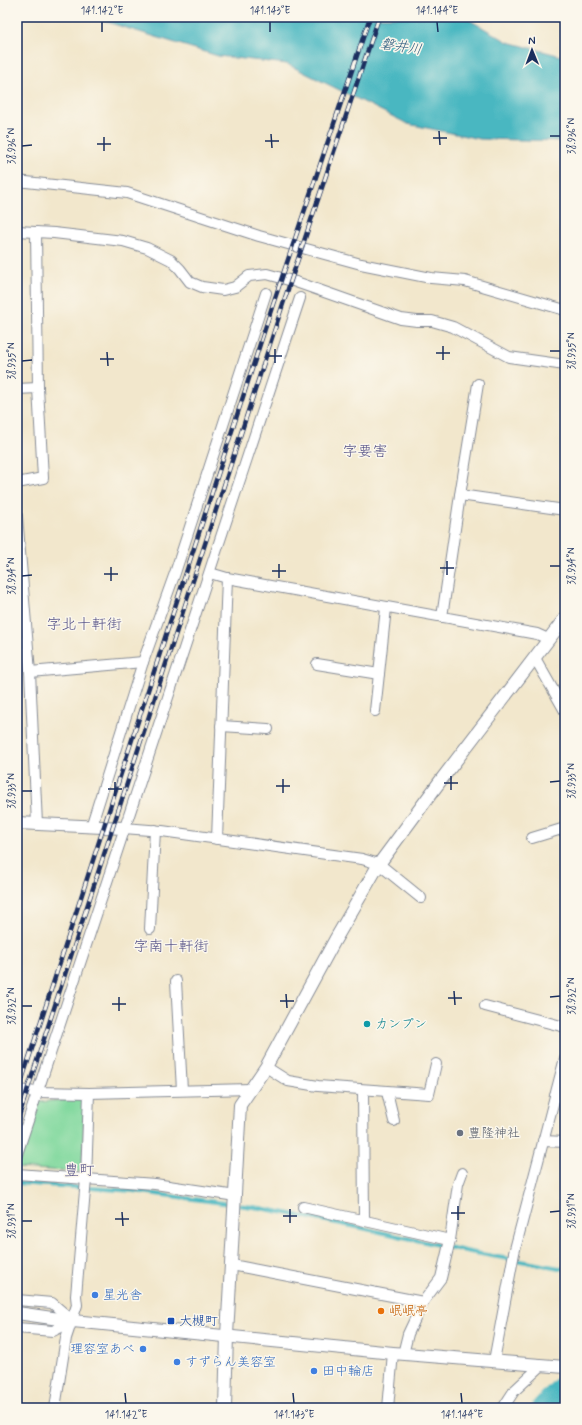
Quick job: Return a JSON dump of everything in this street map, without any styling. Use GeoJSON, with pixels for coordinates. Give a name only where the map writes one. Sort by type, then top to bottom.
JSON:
{"type":"FeatureCollection","features":[{"type":"Feature","properties":{"kind":"street"},"geometry":{"type":"LineString","coordinates":[[17,181],[127,193],[259,236],[361,264],[431,278],[465,281],[565,310]]}},
{"type":"Feature","properties":{"kind":"street"},"geometry":{"type":"LineString","coordinates":[[17,231],[54,233],[123,241],[147,248],[171,260],[190,282],[202,287],[224,290],[235,287],[249,276],[266,274],[296,282],[401,319],[432,321],[453,327],[509,357],[565,365]]}},
{"type":"Feature","properties":{"kind":"street"},"geometry":{"type":"LineString","coordinates":[[17,483],[44,478],[38,388],[36,232]]}},
{"type":"Feature","properties":{"kind":"street"},"geometry":{"type":"LineString","coordinates":[[91,826],[143,662],[175,573],[266,293]]}},
{"type":"Feature","properties":{"kind":"street"},"geometry":{"type":"LineString","coordinates":[[17,1154],[300,298]]}},
{"type":"Feature","properties":{"kind":"street"},"geometry":{"type":"LineString","coordinates":[[442,617],[478,384]]}},
{"type":"Feature","properties":{"kind":"street"},"geometry":{"type":"LineString","coordinates":[[17,389],[38,388]]}},
{"type":"Feature","properties":{"kind":"street"},"geometry":{"type":"LineString","coordinates":[[460,495],[565,510]]}},
{"type":"Feature","properties":{"kind":"street"},"geometry":{"type":"LineString","coordinates":[[17,516],[30,672],[37,824]]}},
{"type":"Feature","properties":{"kind":"street"},"geometry":{"type":"LineString","coordinates":[[210,573],[227,578],[386,608],[537,634],[548,639]]}},
{"type":"Feature","properties":{"kind":"street"},"geometry":{"type":"LineString","coordinates":[[217,838],[227,578]]}},
{"type":"Feature","properties":{"kind":"street"},"geometry":{"type":"LineString","coordinates":[[375,711],[386,608]]}},
{"type":"Feature","properties":{"kind":"street"},"geometry":{"type":"LineString","coordinates":[[225,1408],[227,1335],[240,1105],[266,1067],[335,940],[379,864],[441,780],[565,618]]}},
{"type":"Feature","properties":{"kind":"street"},"geometry":{"type":"LineString","coordinates":[[535,658],[565,711]]}},
{"type":"Feature","properties":{"kind":"street"},"geometry":{"type":"LineString","coordinates":[[30,672],[143,662]]}},
{"type":"Feature","properties":{"kind":"street"},"geometry":{"type":"LineString","coordinates":[[317,664],[379,674]]}},
{"type":"Feature","properties":{"kind":"street"},"geometry":{"type":"LineString","coordinates":[[221,726],[268,729]]}},
{"type":"Feature","properties":{"kind":"street"},"geometry":{"type":"LineString","coordinates":[[17,823],[155,830],[362,859],[379,864],[421,898]]}},
{"type":"Feature","properties":{"kind":"street"},"geometry":{"type":"LineString","coordinates":[[532,838],[565,828]]}},
{"type":"Feature","properties":{"kind":"street"},"geometry":{"type":"LineString","coordinates":[[150,929],[155,830]]}},
{"type":"Feature","properties":{"kind":"street"},"geometry":{"type":"LineString","coordinates":[[176,980],[182,1090]]}},
{"type":"Feature","properties":{"kind":"street"},"geometry":{"type":"LineString","coordinates":[[485,1006],[565,1027]]}},
{"type":"Feature","properties":{"kind":"street"},"geometry":{"type":"LineString","coordinates":[[494,1361],[514,1253],[543,1141],[560,1096],[564,1063]]}},
{"type":"Feature","properties":{"kind":"street"},"geometry":{"type":"LineString","coordinates":[[266,1067],[288,1081],[318,1086],[429,1094],[436,1064]]}},
{"type":"Feature","properties":{"kind":"street"},"geometry":{"type":"LineString","coordinates":[[17,1090],[89,1093],[251,1089]]}},
{"type":"Feature","properties":{"kind":"street"},"geometry":{"type":"LineString","coordinates":[[363,1090],[364,1220]]}},
{"type":"Feature","properties":{"kind":"street"},"geometry":{"type":"LineString","coordinates":[[387,1092],[394,1121]]}},
{"type":"Feature","properties":{"kind":"street"},"geometry":{"type":"LineString","coordinates":[[55,1408],[66,1338],[77,1306],[76,1296],[86,1179],[89,1093]]}},
{"type":"Feature","properties":{"kind":"street"},"geometry":{"type":"LineString","coordinates":[[543,1141],[565,1142]]}},
{"type":"Feature","properties":{"kind":"street"},"geometry":{"type":"LineString","coordinates":[[388,1408],[398,1353],[423,1302],[441,1278],[450,1240],[458,1184],[462,1173]]}},
{"type":"Feature","properties":{"kind":"street"},"geometry":{"type":"LineString","coordinates":[[17,1174],[155,1184],[236,1196]]}},
{"type":"Feature","properties":{"kind":"street"},"geometry":{"type":"LineString","coordinates":[[304,1207],[450,1240]]}},
{"type":"Feature","properties":{"kind":"street"},"geometry":{"type":"LineString","coordinates":[[232,1265],[423,1302]]}},
{"type":"Feature","properties":{"kind":"street"},"geometry":{"type":"LineString","coordinates":[[17,1300],[52,1303],[73,1321]]}},
{"type":"Feature","properties":{"kind":"street"},"geometry":{"type":"LineString","coordinates":[[17,1313],[73,1321],[398,1353],[563,1367]]}},
{"type":"Feature","properties":{"kind":"street"},"geometry":{"type":"LineString","coordinates":[[17,1328],[53,1331],[73,1321]]}},
{"type":"Feature","properties":{"kind":"street"},"geometry":{"type":"LineString","coordinates":[[503,1408],[514,1391],[542,1365]]}},
{"type":"Feature","properties":{"kind":"green space"},"geometry":{"type":"Polygon","coordinates":[[[85,1098],[82,1172],[17,1168],[38,1102],[85,1098]]]}},
{"type":"Feature","properties":{"kind":"water","name":"磐井川"},"geometry":{"type":"Polygon","coordinates":[[[85,17],[464,17],[508,42],[565,57],[565,141],[480,139],[408,124],[287,64],[218,56],[94,18],[85,17]]]}},
{"type":"Feature","properties":{"kind":"waterway"},"geometry":{"type":"LineString","coordinates":[[17,1183],[134,1191],[260,1208],[362,1228],[470,1252],[565,1269]]}},
{"type":"Feature","properties":{"kind":"waterway"},"geometry":{"type":"LineString","coordinates":[[543,1408],[565,1385]]}},
{"type":"Feature","properties":{"kind":"railway"},"geometry":{"type":"LineString","coordinates":[[17,1095],[273,304],[370,17]]}},
{"type":"Feature","properties":{"kind":"railway"},"geometry":{"type":"LineString","coordinates":[[17,1122],[282,307],[379,17]]}},
{"type":"Feature","properties":{"kind":"place","name":"カンブン"},"geometry":{"type":"Point","coordinates":[367,1024]}},
{"type":"Feature","properties":{"kind":"place","name":"豊隆神社"},"geometry":{"type":"Point","coordinates":[460,1133]}},
{"type":"Feature","properties":{"kind":"place","name":"星光舎"},"geometry":{"type":"Point","coordinates":[95,1295]}},
{"type":"Feature","properties":{"kind":"place","name":"岷岷亭"},"geometry":{"type":"Point","coordinates":[381,1311]}},
{"type":"Feature","properties":{"kind":"place","name":"大槻町"},"geometry":{"type":"Point","coordinates":[171,1321]}},
{"type":"Feature","properties":{"kind":"place","name":"理容室あべ"},"geometry":{"type":"Point","coordinates":[143,1349]}},
{"type":"Feature","properties":{"kind":"place","name":"すずらん美容室"},"geometry":{"type":"Point","coordinates":[177,1362]}},
{"type":"Feature","properties":{"kind":"place","name":"田中輪店"},"geometry":{"type":"Point","coordinates":[314,1371]}},
{"type":"Feature","properties":{"kind":"district","name":"字要害"},"geometry":{"type":"Point","coordinates":[365,452]}},
{"type":"Feature","properties":{"kind":"district","name":"字北十軒街"},"geometry":{"type":"Point","coordinates":[84,625]}},
{"type":"Feature","properties":{"kind":"district","name":"字南十軒街"},"geometry":{"type":"Point","coordinates":[171,947]}},
{"type":"Feature","properties":{"kind":"district","name":"豊町"},"geometry":{"type":"Point","coordinates":[79,1171]}}]}
